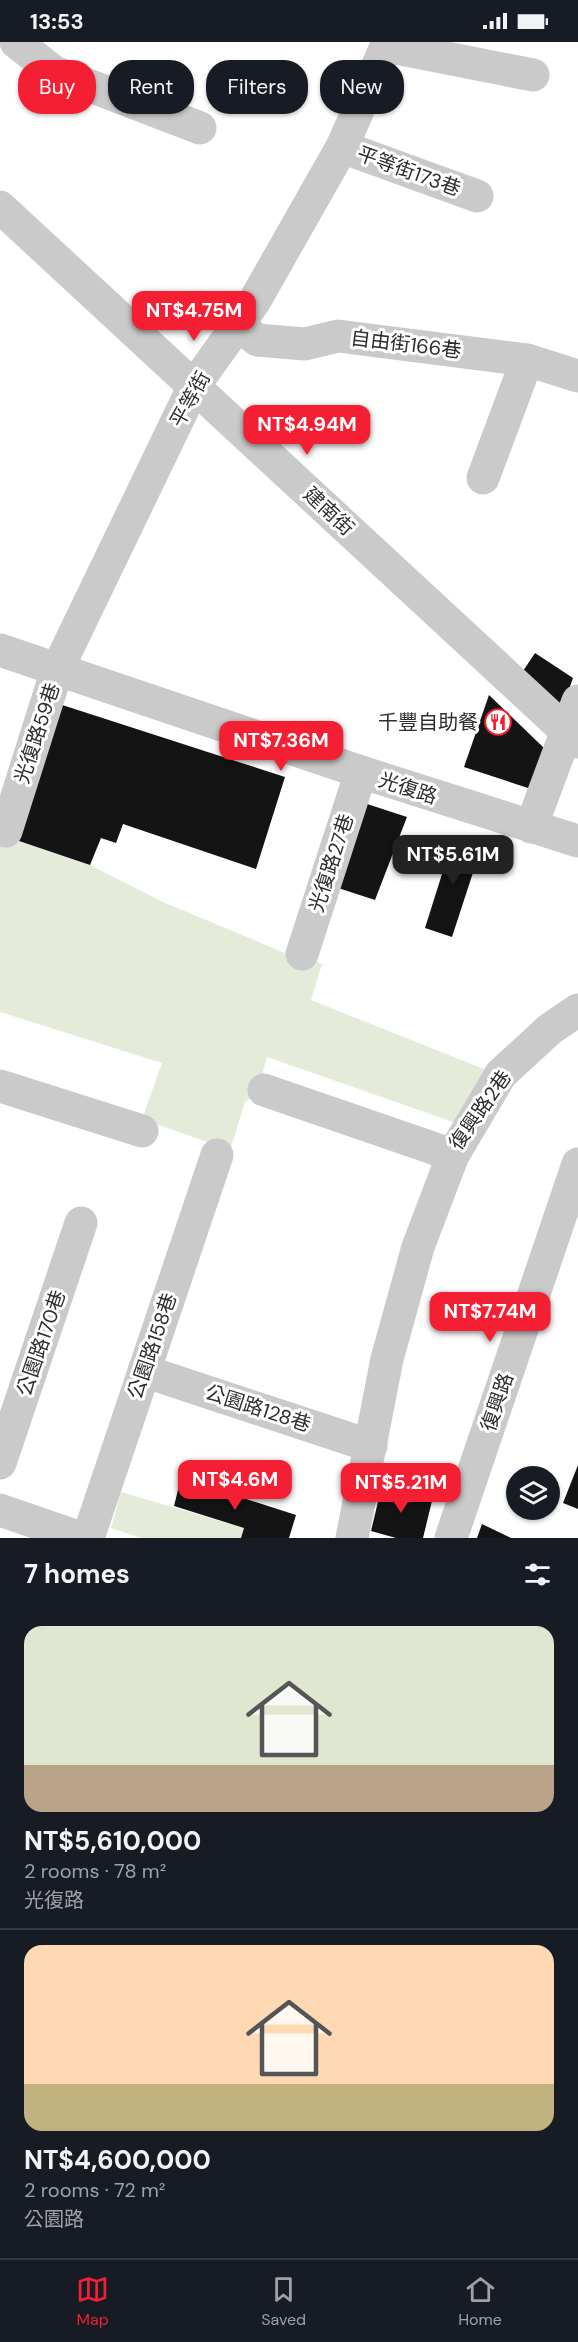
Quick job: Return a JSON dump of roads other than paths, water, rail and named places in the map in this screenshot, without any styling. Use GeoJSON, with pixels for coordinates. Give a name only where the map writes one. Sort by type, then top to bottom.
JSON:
{"type":"FeatureCollection","features":[{"type":"Feature","properties":{"kind":"street"},"geometry":{"type":"LineString","coordinates":[[16,42],[54,72],[200,128]]}},
{"type":"Feature","properties":{"kind":"street"},"geometry":{"type":"LineString","coordinates":[[387,44],[533,75]]}},
{"type":"Feature","properties":{"kind":"street","name":"平等街"},"geometry":{"type":"LineString","coordinates":[[57,670],[194,386],[254,302],[342,147],[387,44]]}},
{"type":"Feature","properties":{"kind":"street","name":"平等街173巷"},"geometry":{"type":"LineString","coordinates":[[342,147],[477,196]]}},
{"type":"Feature","properties":{"kind":"street","name":"建南街"},"geometry":{"type":"LineString","coordinates":[[2,212],[194,386],[572,737]]}},
{"type":"Feature","properties":{"kind":"street","name":"自由街166巷"},"geometry":{"type":"LineString","coordinates":[[238,324],[257,340],[305,344],[338,336],[527,360],[578,376]]}},
{"type":"Feature","properties":{"kind":"street"},"geometry":{"type":"LineString","coordinates":[[483,478],[527,360]]}},
{"type":"Feature","properties":{"kind":"street","name":"光復路"},"geometry":{"type":"LineString","coordinates":[[0,651],[361,772],[578,841]]}},
{"type":"Feature","properties":{"kind":"street","name":"光復路59巷"},"geometry":{"type":"LineString","coordinates":[[6,831],[57,670]]}},
{"type":"Feature","properties":{"kind":"street"},"geometry":{"type":"LineString","coordinates":[[531,827],[572,737],[578,701]]}},
{"type":"Feature","properties":{"kind":"street","name":"光復路27巷"},"geometry":{"type":"LineString","coordinates":[[302,954],[361,772]]}},
{"type":"Feature","properties":{"kind":"street","name":"復興路2巷"},"geometry":{"type":"LineString","coordinates":[[264,1090],[453,1155],[501,1074],[550,1029],[578,1010]]}},
{"type":"Feature","properties":{"kind":"street"},"geometry":{"type":"LineString","coordinates":[[0,1086],[142,1131]]}},
{"type":"Feature","properties":{"kind":"street","name":"公園路158巷"},"geometry":{"type":"LineString","coordinates":[[88,1538],[217,1155]]}},
{"type":"Feature","properties":{"kind":"street"},"geometry":{"type":"LineString","coordinates":[[352,1538],[387,1359],[418,1246],[453,1155]]}},
{"type":"Feature","properties":{"kind":"street","name":"復興路"},"geometry":{"type":"LineString","coordinates":[[451,1538],[578,1164]]}},
{"type":"Feature","properties":{"kind":"street","name":"公園路170巷"},"geometry":{"type":"LineString","coordinates":[[0,1463],[81,1223]]}},
{"type":"Feature","properties":{"kind":"street","name":"公園路128巷"},"geometry":{"type":"LineString","coordinates":[[144,1371],[371,1446]]}},
{"type":"Feature","properties":{"kind":"street"},"geometry":{"type":"LineString","coordinates":[[0,1509],[81,1538]]}},
{"type":"Feature","properties":{"kind":"place","name":"千豐自助餐"},"geometry":{"type":"Point","coordinates":[498,722]}}]}
